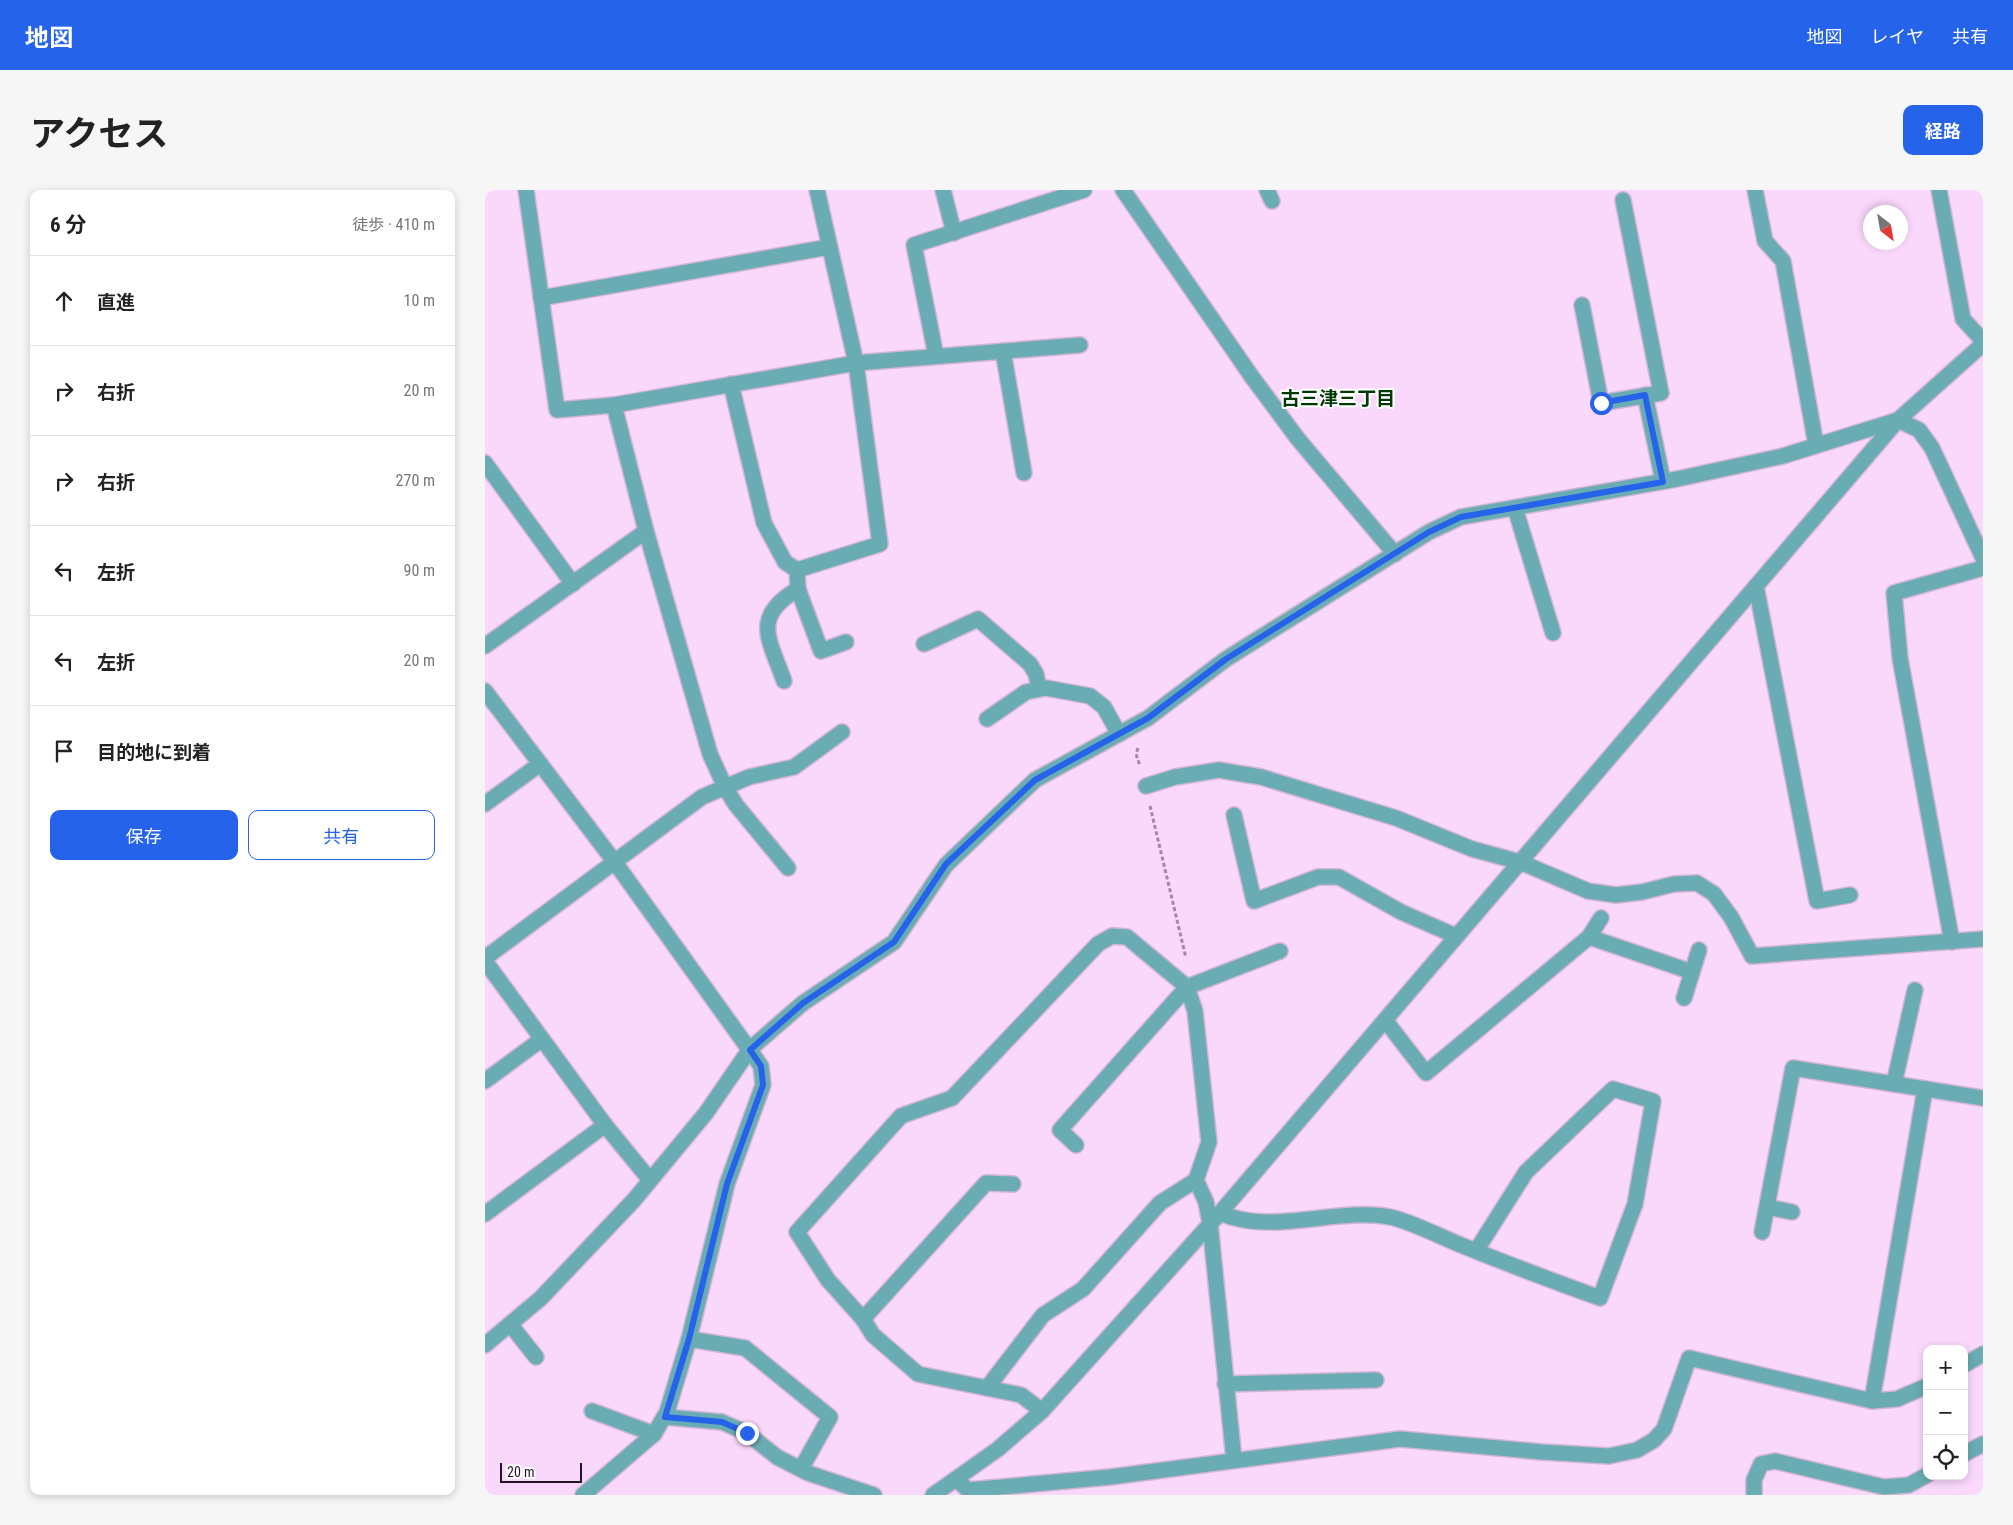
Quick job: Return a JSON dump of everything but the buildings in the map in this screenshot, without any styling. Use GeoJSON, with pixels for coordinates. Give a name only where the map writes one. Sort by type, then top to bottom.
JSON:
{"type":"FeatureCollection","features":[{"type":"Feature","properties":{"kind":"street"},"geometry":{"type":"LineString","coordinates":[[526,190],[557,410],[614,404],[856,363],[1080,345]]}},
{"type":"Feature","properties":{"kind":"street"},"geometry":{"type":"LineString","coordinates":[[797,570],[880,544],[856,363],[817,190]]}},
{"type":"Feature","properties":{"kind":"street"},"geometry":{"type":"LineString","coordinates":[[943,190],[954,233]]}},
{"type":"Feature","properties":{"kind":"street"},"geometry":{"type":"LineString","coordinates":[[936,356],[914,246],[1083,190]]}},
{"type":"Feature","properties":{"kind":"street"},"geometry":{"type":"LineString","coordinates":[[1123,190],[1252,377],[1298,439],[1395,554]]}},
{"type":"Feature","properties":{"kind":"street"},"geometry":{"type":"LineString","coordinates":[[1755,190],[1765,241],[1783,261],[1816,445]]}},
{"type":"Feature","properties":{"kind":"street"},"geometry":{"type":"LineString","coordinates":[[933,1495],[998,1449],[1042,1411],[1215,1218],[1898,420],[1983,343],[1963,319],[1939,190]]}},
{"type":"Feature","properties":{"kind":"street"},"geometry":{"type":"LineString","coordinates":[[1582,305],[1601,403],[1661,393],[1623,200]]}},
{"type":"Feature","properties":{"kind":"street"},"geometry":{"type":"LineString","coordinates":[[541,298],[829,246]]}},
{"type":"Feature","properties":{"kind":"street"},"geometry":{"type":"LineString","coordinates":[[1003,351],[1024,473]]}},
{"type":"Feature","properties":{"kind":"street"},"geometry":{"type":"LineString","coordinates":[[731,384],[764,523],[785,562],[797,570]]}},
{"type":"Feature","properties":{"kind":"street"},"geometry":{"type":"LineString","coordinates":[[1645,395],[1663,482]]}},
{"type":"Feature","properties":{"kind":"street"},"geometry":{"type":"LineString","coordinates":[[614,404],[647,531],[711,754],[735,805],[788,868]]}},
{"type":"Feature","properties":{"kind":"street"},"geometry":{"type":"LineString","coordinates":[[485,1345],[541,1298],[650,1180],[706,1113],[750,1050],[803,1003],[894,942],[946,864],[1035,780],[1148,718],[1226,659],[1429,532],[1461,517],[1663,482],[1783,456],[1898,420],[1919,430],[1932,448],[1983,558]]}},
{"type":"Feature","properties":{"kind":"street"},"geometry":{"type":"LineString","coordinates":[[485,463],[573,584]]}},
{"type":"Feature","properties":{"kind":"street"},"geometry":{"type":"LineString","coordinates":[[1515,508],[1553,632]]}},
{"type":"Feature","properties":{"kind":"street"},"geometry":{"type":"LineString","coordinates":[[485,646],[647,531]]}},
{"type":"Feature","properties":{"kind":"street"},"geometry":{"type":"LineString","coordinates":[[1953,942],[1900,658],[1893,594],[1983,568]]}},
{"type":"Feature","properties":{"kind":"street"},"geometry":{"type":"LineString","coordinates":[[797,570],[798,589],[821,651],[846,642]]}},
{"type":"Feature","properties":{"kind":"street"},"geometry":{"type":"LineString","coordinates":[[1756,586],[1817,901],[1850,895]]}},
{"type":"Feature","properties":{"kind":"street"},"geometry":{"type":"LineString","coordinates":[[784,681],[768,636],[769,614],[785,598],[798,589]]}},
{"type":"Feature","properties":{"kind":"street"},"geometry":{"type":"LineString","coordinates":[[924,644],[978,618],[1030,664],[1036,674],[1039,689]]}},
{"type":"Feature","properties":{"kind":"street"},"geometry":{"type":"LineString","coordinates":[[987,719],[1026,692],[1046,688],[1090,696],[1104,707],[1119,734]]}},
{"type":"Feature","properties":{"kind":"street"},"geometry":{"type":"LineString","coordinates":[[485,691],[615,861],[761,1066],[763,1085],[727,1184],[689,1339],[665,1417],[654,1434],[583,1495]]}},
{"type":"Feature","properties":{"kind":"street"},"geometry":{"type":"LineString","coordinates":[[650,1180],[605,1125],[485,959],[702,797],[749,776],[794,768],[842,732]]}},
{"type":"Feature","properties":{"kind":"street"},"geometry":{"type":"LineString","coordinates":[[485,804],[540,764]]}},
{"type":"Feature","properties":{"kind":"street"},"geometry":{"type":"LineString","coordinates":[[1146,786],[1175,777],[1219,770],[1261,777],[1396,818],[1472,849],[1520,862],[1588,891],[1616,895],[1642,892],[1674,884],[1697,883],[1714,894],[1731,917],[1752,956],[1983,939]]}},
{"type":"Feature","properties":{"kind":"street"},"geometry":{"type":"LineString","coordinates":[[1234,815],[1254,901],[1318,877],[1339,877],[1401,912],[1456,936]]}},
{"type":"Feature","properties":{"kind":"street"},"geometry":{"type":"LineString","coordinates":[[1385,1020],[1426,1073],[1589,937],[1601,918]]}},
{"type":"Feature","properties":{"kind":"street"},"geometry":{"type":"LineString","coordinates":[[1042,1411],[1021,1395],[918,1374],[873,1335],[863,1319],[828,1280],[797,1232],[901,1116],[952,1098],[1098,944],[1112,936],[1127,937],[1187,987],[1195,1012],[1209,1142],[1197,1180],[1215,1218],[1225,1384],[1233,1460]]}},
{"type":"Feature","properties":{"kind":"street"},"geometry":{"type":"LineString","coordinates":[[1589,937],[1692,972]]}},
{"type":"Feature","properties":{"kind":"street"},"geometry":{"type":"LineString","coordinates":[[1684,998],[1699,950]]}},
{"type":"Feature","properties":{"kind":"street"},"geometry":{"type":"LineString","coordinates":[[1076,1145],[1060,1130],[1187,987],[1280,952]]}},
{"type":"Feature","properties":{"kind":"street"},"geometry":{"type":"LineString","coordinates":[[1894,1084],[1915,990]]}},
{"type":"Feature","properties":{"kind":"street"},"geometry":{"type":"LineString","coordinates":[[485,1081],[542,1039]]}},
{"type":"Feature","properties":{"kind":"street"},"geometry":{"type":"LineString","coordinates":[[1762,1232],[1793,1068],[1983,1098]]}},
{"type":"Feature","properties":{"kind":"street"},"geometry":{"type":"LineString","coordinates":[[1215,1218],[1269,1222],[1359,1215],[1391,1217],[1476,1251],[1600,1298],[1635,1204],[1653,1101],[1613,1089],[1526,1172],[1476,1251]]}},
{"type":"Feature","properties":{"kind":"street"},"geometry":{"type":"LineString","coordinates":[[1872,1401],[1925,1089]]}},
{"type":"Feature","properties":{"kind":"street"},"geometry":{"type":"LineString","coordinates":[[485,1214],[605,1125]]}},
{"type":"Feature","properties":{"kind":"street"},"geometry":{"type":"LineString","coordinates":[[987,1388],[1043,1315],[1083,1289],[1160,1203],[1197,1180]]}},
{"type":"Feature","properties":{"kind":"street"},"geometry":{"type":"LineString","coordinates":[[863,1319],[987,1183],[1013,1184]]}},
{"type":"Feature","properties":{"kind":"street"},"geometry":{"type":"LineString","coordinates":[[1767,1207],[1792,1212]]}},
{"type":"Feature","properties":{"kind":"street"},"geometry":{"type":"LineString","coordinates":[[510,1324],[536,1357]]}},
{"type":"Feature","properties":{"kind":"street"},"geometry":{"type":"LineString","coordinates":[[689,1339],[745,1348],[831,1417],[801,1469]]}},
{"type":"Feature","properties":{"kind":"street"},"geometry":{"type":"LineString","coordinates":[[1968,1363],[1983,1354]]}},
{"type":"Feature","properties":{"kind":"street"},"geometry":{"type":"LineString","coordinates":[[956,1479],[968,1490],[1110,1477],[1400,1439],[1609,1456],[1637,1450],[1654,1440],[1664,1429],[1689,1358],[1872,1401],[1897,1399],[1923,1388]]}},
{"type":"Feature","properties":{"kind":"street"},"geometry":{"type":"LineString","coordinates":[[1225,1384],[1376,1380]]}},
{"type":"Feature","properties":{"kind":"street"},"geometry":{"type":"LineString","coordinates":[[592,1411],[654,1434]]}},
{"type":"Feature","properties":{"kind":"street"},"geometry":{"type":"LineString","coordinates":[[665,1417],[722,1422],[747,1433],[777,1457],[801,1469],[853,1490],[875,1495]]}},
{"type":"Feature","properties":{"kind":"street"},"geometry":{"type":"LineString","coordinates":[[1968,1452],[1983,1444]]}},
{"type":"Feature","properties":{"kind":"street"},"geometry":{"type":"LineString","coordinates":[[1754,1495],[1754,1480],[1761,1464],[1775,1461],[1884,1487],[1909,1490],[1923,1479]]}},
{"type":"Feature","properties":{"kind":"path"},"geometry":{"type":"LineString","coordinates":[[1148,718],[1136,754],[1146,786],[1191,978],[1187,987]]}},
{"type":"Feature","properties":{"kind":"district","name":"古三津三丁目"},"geometry":{"type":"Point","coordinates":[1338,398]}},
{"type":"Feature","properties":{"kind":"route"},"geometry":{"type":"LineString","coordinates":[[747,1433],[722,1422],[665,1417],[689,1339],[727,1184],[763,1085],[761,1066],[750,1050],[803,1003],[894,942],[946,864],[1035,780],[1148,718],[1226,659],[1429,532],[1461,517],[1663,482],[1645,395],[1601,403]]}}]}
